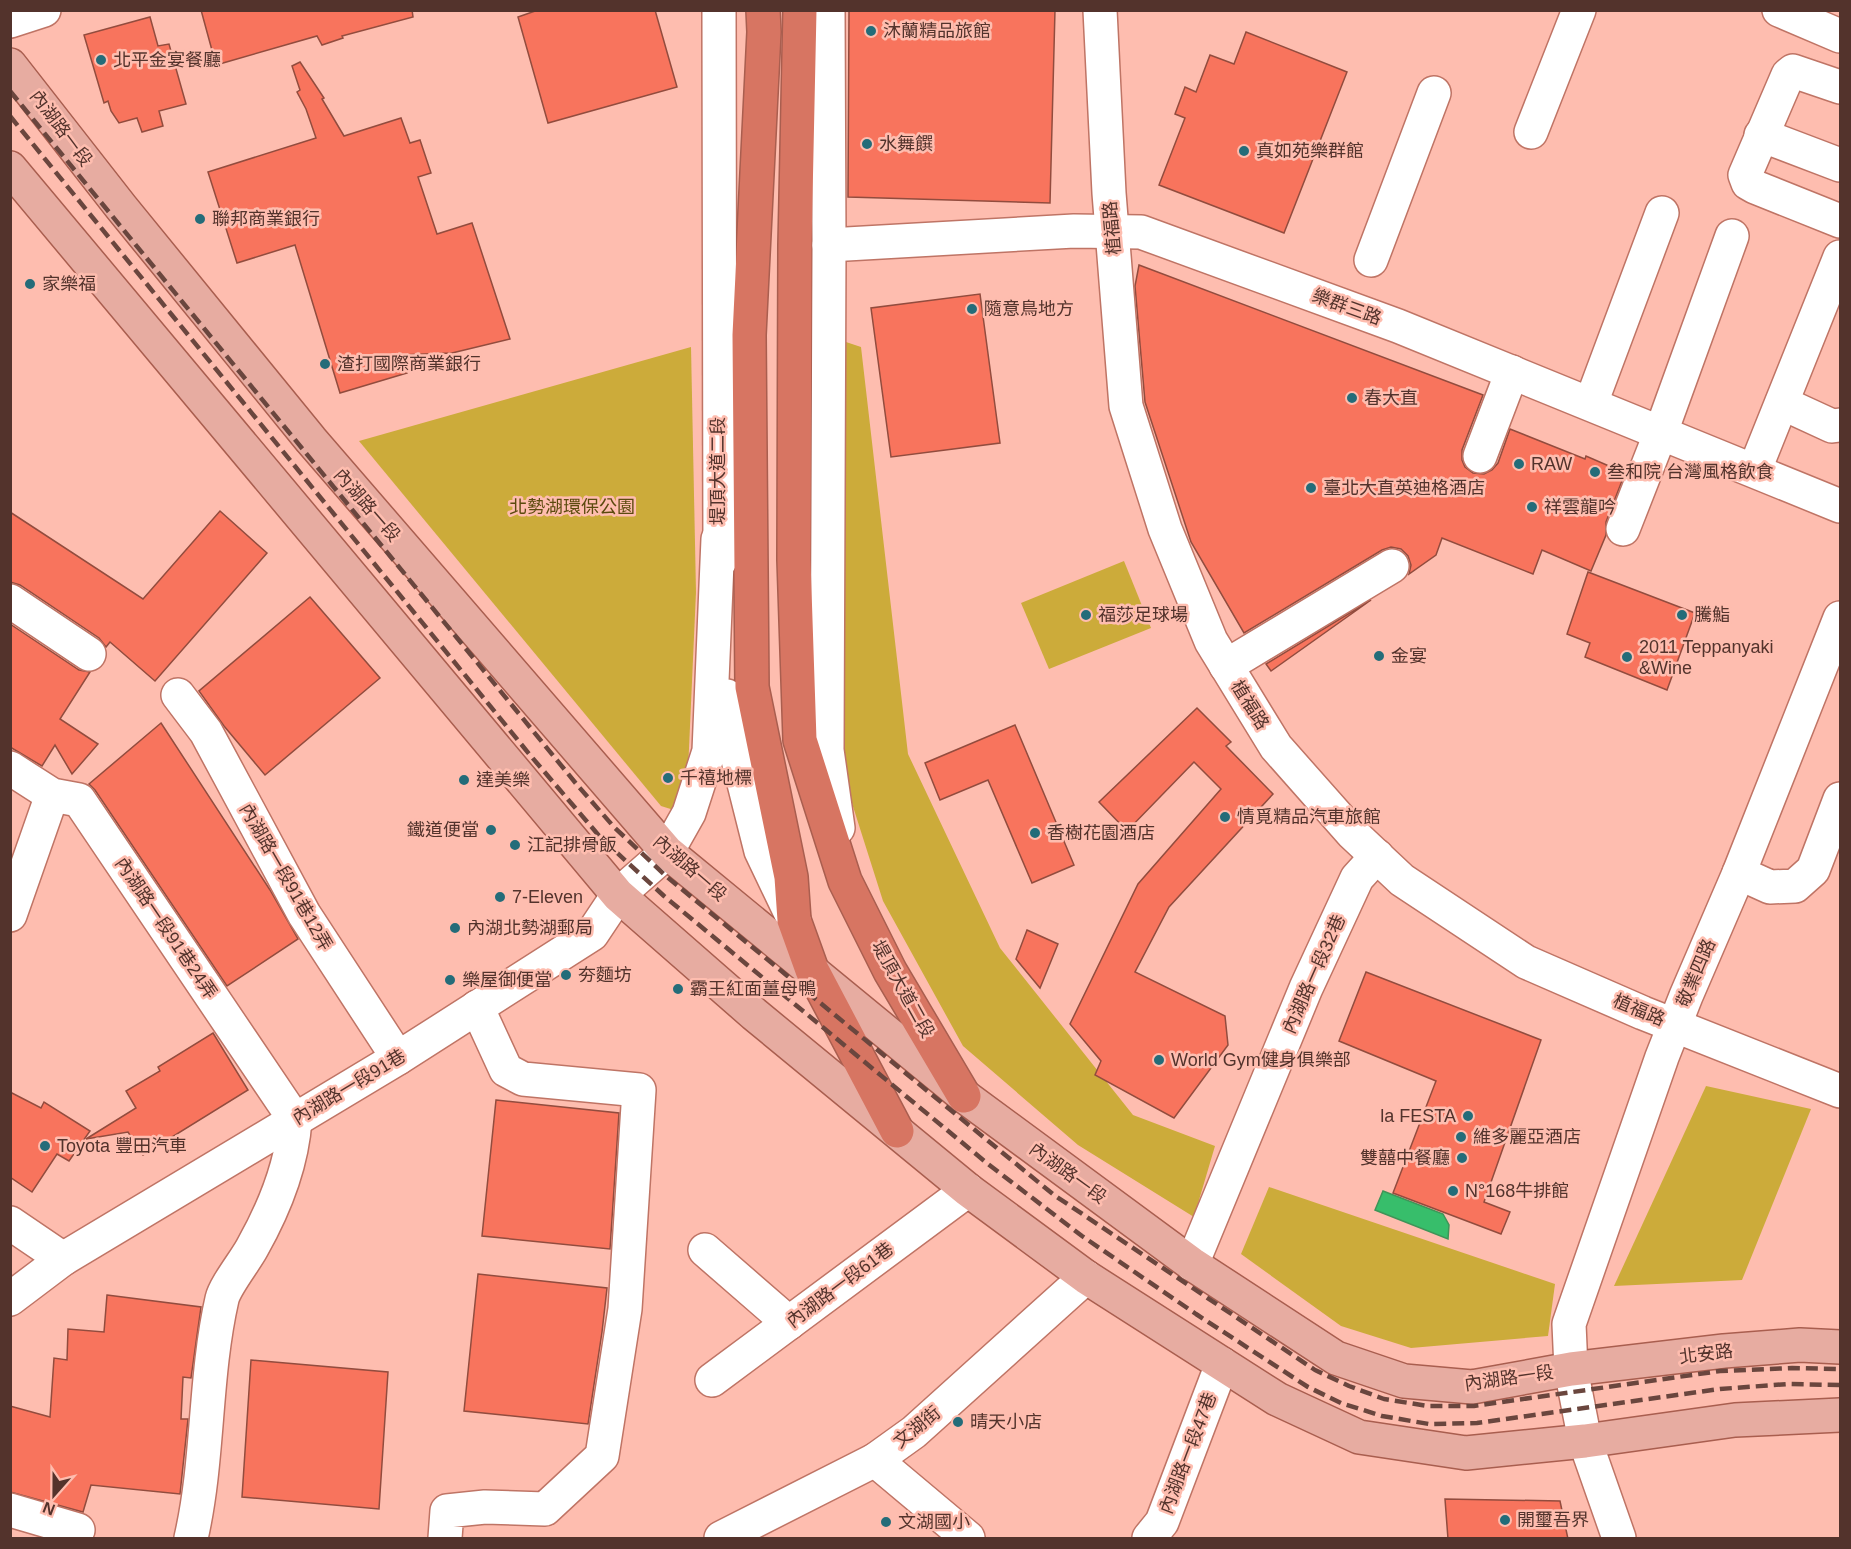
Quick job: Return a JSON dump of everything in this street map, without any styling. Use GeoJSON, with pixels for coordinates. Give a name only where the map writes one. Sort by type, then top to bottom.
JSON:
{"type":"FeatureCollection","features":[{"type":"Feature","properties":{"kind":"highway","name":"堤頂大道二段"},"geometry":{"type":"LineString","coordinates":[[764,10],[749,335],[752,687],[791,877],[794,920],[812,970],[897,1131]]}},
{"type":"Feature","properties":{"kind":"highway","name":"堤頂大道二段"},"geometry":{"type":"LineString","coordinates":[[800,10],[795,245],[794,560],[800,740],[845,881],[890,971],[964,1096]]}},
{"type":"Feature","properties":{"kind":"main road","name":"內湖路一段"},"geometry":{"type":"LineString","coordinates":[[10,64],[121,207],[311,441],[667,852],[964,1096],[1192,1264],[1336,1358],[1404,1380],[1472,1387],[1571,1369]]}},
{"type":"Feature","properties":{"kind":"main road"},"geometry":{"type":"LineString","coordinates":[[10,168],[618,895],[754,1014],[968,1190],[1086,1277],[1277,1399],[1359,1437],[1466,1454],[1585,1441],[1735,1420],[1840,1415]]}},
{"type":"Feature","properties":{"kind":"main road","name":"北安路"},"geometry":{"type":"LineString","coordinates":[[1571,1369],[1724,1351],[1789,1346],[1840,1347]]}},
{"type":"Feature","properties":{"kind":"street"},"geometry":{"type":"LineString","coordinates":[[10,21],[44,10]]}},
{"type":"Feature","properties":{"kind":"street","name":"堤頂大道二段"},"geometry":{"type":"LineString","coordinates":[[719,10],[718,539],[728,720],[761,851],[794,920]]}},
{"type":"Feature","properties":{"kind":"street","name":"堤頂大道二段"},"geometry":{"type":"LineString","coordinates":[[828,10],[827,750],[845,881]]}},
{"type":"Feature","properties":{"kind":"street","name":"植福路"},"geometry":{"type":"LineString","coordinates":[[1100,10],[1109,193],[1126,406],[1165,529],[1211,641],[1276,747],[1353,834],[1402,880],[1526,962],[1840,1091]]}},
{"type":"Feature","properties":{"kind":"street"},"geometry":{"type":"LineString","coordinates":[[1531,132],[1579,10]]}},
{"type":"Feature","properties":{"kind":"street"},"geometry":{"type":"LineString","coordinates":[[1779,10],[1840,36]]}},
{"type":"Feature","properties":{"kind":"street"},"geometry":{"type":"LineString","coordinates":[[1840,87],[1793,71],[1788,75],[1745,175],[1748,183],[1840,221]]}},
{"type":"Feature","properties":{"kind":"street"},"geometry":{"type":"LineString","coordinates":[[1371,260],[1434,93]]}},
{"type":"Feature","properties":{"kind":"street"},"geometry":{"type":"LineString","coordinates":[[1761,135],[1840,165]]}},
{"type":"Feature","properties":{"kind":"street"},"geometry":{"type":"LineString","coordinates":[[1591,403],[1662,213]]}},
{"type":"Feature","properties":{"kind":"street","name":"樂群三路"},"geometry":{"type":"LineString","coordinates":[[829,245],[1074,231],[1141,232],[1398,326],[1840,506]]}},
{"type":"Feature","properties":{"kind":"street"},"geometry":{"type":"LineString","coordinates":[[1623,529],[1732,236]]}},
{"type":"Feature","properties":{"kind":"street"},"geometry":{"type":"LineString","coordinates":[[1755,470],[1840,257]]}},
{"type":"Feature","properties":{"kind":"street"},"geometry":{"type":"LineString","coordinates":[[1480,456],[1512,372]]}},
{"type":"Feature","properties":{"kind":"street"},"geometry":{"type":"LineString","coordinates":[[1782,403],[1832,426],[1840,425]]}},
{"type":"Feature","properties":{"kind":"street","name":"內湖路一段91巷"},"geometry":{"type":"LineString","coordinates":[[10,1299],[63,1259],[398,1058],[592,934],[618,895],[667,852],[689,813],[709,751],[718,539]]}},
{"type":"Feature","properties":{"kind":"street"},"geometry":{"type":"LineString","coordinates":[[1226,666],[1392,566]]}},
{"type":"Feature","properties":{"kind":"street"},"geometry":{"type":"LineString","coordinates":[[10,601],[89,654]]}},
{"type":"Feature","properties":{"kind":"street","name":"敬業四路"},"geometry":{"type":"LineString","coordinates":[[1619,1539],[1585,1441],[1571,1369],[1569,1324],[1675,1025],[1833,660],[1840,618]]}},
{"type":"Feature","properties":{"kind":"street","name":"內湖路一段91巷12弄"},"geometry":{"type":"LineString","coordinates":[[178,694],[206,732],[304,914],[398,1058]]}},
{"type":"Feature","properties":{"kind":"street","name":"內湖路一段91巷24弄"},"geometry":{"type":"LineString","coordinates":[[10,768],[52,795],[79,800],[295,1119]]}},
{"type":"Feature","properties":{"kind":"street"},"geometry":{"type":"LineString","coordinates":[[10,915],[52,795]]}},
{"type":"Feature","properties":{"kind":"street"},"geometry":{"type":"LineString","coordinates":[[1739,873],[1770,887],[1795,886],[1813,870],[1840,799]]}},
{"type":"Feature","properties":{"kind":"street","name":"內湖路一段32巷"},"geometry":{"type":"LineString","coordinates":[[1192,1264],[1311,978],[1356,878],[1377,856]]}},
{"type":"Feature","properties":{"kind":"street"},"geometry":{"type":"LineString","coordinates":[[445,1539],[447,1511],[485,1507],[545,1509],[602,1456],[625,1309],[639,1090],[523,1079],[506,1070],[477,1007]]}},
{"type":"Feature","properties":{"kind":"street"},"geometry":{"type":"LineString","coordinates":[[191,1539],[197,1512],[212,1369],[223,1296],[265,1226],[287,1166],[294,1140],[295,1119]]}},
{"type":"Feature","properties":{"kind":"street","name":"內湖路一段61巷"},"geometry":{"type":"LineString","coordinates":[[712,1380],[968,1190]]}},
{"type":"Feature","properties":{"kind":"street"},"geometry":{"type":"LineString","coordinates":[[10,1223],[63,1259]]}},
{"type":"Feature","properties":{"kind":"street"},"geometry":{"type":"LineString","coordinates":[[705,1250],[789,1323]]}},
{"type":"Feature","properties":{"kind":"street","name":"文湖街"},"geometry":{"type":"LineString","coordinates":[[721,1539],[874,1460],[914,1432],[1086,1277]]}},
{"type":"Feature","properties":{"kind":"street","name":"內湖路一段47巷"},"geometry":{"type":"LineString","coordinates":[[1149,1539],[1162,1522],[1222,1364]]}},
{"type":"Feature","properties":{"kind":"street"},"geometry":{"type":"LineString","coordinates":[[874,1460],[968,1539]]}},
{"type":"Feature","properties":{"kind":"street"},"geometry":{"type":"LineString","coordinates":[[10,1510],[78,1530]]}},
{"type":"Feature","properties":{"kind":"green space"},"geometry":{"type":"Polygon","coordinates":[[[840,340],[861,347],[908,754],[1000,948],[1133,1115],[1215,1146],[1194,1217],[1078,1145],[963,1046],[883,901],[843,775],[840,340]]]}},
{"type":"Feature","properties":{"kind":"green space","name":"北勢湖環保公園"},"geometry":{"type":"Polygon","coordinates":[[[691,347],[696,592],[687,793],[677,811],[661,806],[359,441],[691,347]]]}},
{"type":"Feature","properties":{"kind":"green space","name":"福莎足球場"},"geometry":{"type":"Polygon","coordinates":[[[1124,561],[1151,628],[1049,669],[1021,603],[1124,561]]]}},
{"type":"Feature","properties":{"kind":"green space"},"geometry":{"type":"Polygon","coordinates":[[[1706,1086],[1811,1109],[1742,1280],[1614,1286],[1706,1086]]]}},
{"type":"Feature","properties":{"kind":"green space"},"geometry":{"type":"Polygon","coordinates":[[[1269,1187],[1555,1284],[1548,1336],[1411,1348],[1341,1326],[1241,1254],[1269,1187]]]}},
{"type":"Feature","properties":{"kind":"shaded area"},"geometry":{"type":"Polygon","coordinates":[[[1383,1191],[1443,1214],[1449,1225],[1448,1239],[1375,1210],[1383,1191]]]}},
{"type":"Feature","properties":{"kind":"building"},"geometry":{"type":"Polygon","coordinates":[[[201,10],[412,10],[413,17],[342,36],[343,38],[322,45],[317,36],[216,65],[201,10]]]}},
{"type":"Feature","properties":{"kind":"building"},"geometry":{"type":"Polygon","coordinates":[[[538,10],[655,10],[677,87],[548,123],[518,17],[538,10]]]}},
{"type":"Feature","properties":{"kind":"building"},"geometry":{"type":"Polygon","coordinates":[[[849,10],[1055,10],[1050,203],[848,197],[849,10]]]}},
{"type":"Feature","properties":{"kind":"building"},"geometry":{"type":"Polygon","coordinates":[[[150,17],[158,46],[169,44],[186,104],[159,111],[163,126],[142,132],[137,118],[119,123],[108,101],[104,103],[84,35],[150,17]]]}},
{"type":"Feature","properties":{"kind":"building","name":"真如苑樂群館"},"geometry":{"type":"Polygon","coordinates":[[[1246,32],[1347,72],[1284,233],[1159,185],[1185,118],[1175,114],[1185,87],[1196,92],[1210,55],[1234,64],[1246,32]]]}},
{"type":"Feature","properties":{"kind":"building"},"geometry":{"type":"Polygon","coordinates":[[[300,62],[324,98],[322,99],[344,136],[401,118],[410,143],[420,140],[431,173],[418,177],[437,234],[472,223],[510,339],[452,353],[401,355],[407,373],[340,393],[295,245],[237,263],[208,172],[316,138],[306,109],[297,92],[300,90],[292,66],[300,62]]]}},
{"type":"Feature","properties":{"kind":"building","name":"臺北大直英迪格酒店"},"geometry":{"type":"Polygon","coordinates":[[[1139,265],[1483,395],[1462,450],[1465,467],[1473,473],[1484,474],[1498,463],[1510,429],[1585,459],[1586,456],[1625,473],[1606,522],[1606,535],[1591,571],[1542,550],[1533,574],[1442,538],[1436,555],[1409,574],[1411,565],[1408,556],[1401,549],[1391,547],[1382,550],[1244,633],[1191,542],[1145,402],[1135,286],[1139,265]]]}},
{"type":"Feature","properties":{"kind":"building"},"geometry":{"type":"Polygon","coordinates":[[[980,294],[1000,443],[891,457],[871,308],[980,294]]]}},
{"type":"Feature","properties":{"kind":"building"},"geometry":{"type":"Polygon","coordinates":[[[220,511],[267,553],[155,681],[110,642],[106,647],[99,638],[20,585],[10,582],[10,512],[143,599],[220,511]]]}},
{"type":"Feature","properties":{"kind":"building"},"geometry":{"type":"Polygon","coordinates":[[[1588,572],[1695,613],[1667,690],[1585,657],[1590,643],[1567,634],[1588,572]]]}},
{"type":"Feature","properties":{"kind":"building"},"geometry":{"type":"Polygon","coordinates":[[[310,597],[380,678],[265,775],[224,726],[199,691],[310,597]]]}},
{"type":"Feature","properties":{"kind":"building"},"geometry":{"type":"Polygon","coordinates":[[[1371,600],[1271,671],[1266,664],[1371,600]]]}},
{"type":"Feature","properties":{"kind":"building"},"geometry":{"type":"Polygon","coordinates":[[[10,624],[79,670],[90,672],[60,719],[98,744],[72,774],[55,745],[42,766],[10,747],[10,624]]]}},
{"type":"Feature","properties":{"kind":"building"},"geometry":{"type":"Polygon","coordinates":[[[1197,708],[1231,742],[1226,746],[1273,794],[1169,907],[1135,972],[1225,1016],[1228,1045],[1174,1118],[1095,1075],[1101,1061],[1070,1024],[1138,884],[1221,789],[1194,762],[1127,831],[1099,802],[1197,708]]]}},
{"type":"Feature","properties":{"kind":"building"},"geometry":{"type":"Polygon","coordinates":[[[161,723],[270,890],[298,939],[227,986],[89,784],[161,723]]]}},
{"type":"Feature","properties":{"kind":"building","name":"香樹花園酒店"},"geometry":{"type":"Polygon","coordinates":[[[1015,725],[1074,865],[1032,883],[988,780],[940,800],[925,763],[1015,725]]]}},
{"type":"Feature","properties":{"kind":"building"},"geometry":{"type":"Polygon","coordinates":[[[1027,930],[1058,944],[1040,988],[1016,959],[1027,930]]]}},
{"type":"Feature","properties":{"kind":"building","name":"維多麗亞酒店"},"geometry":{"type":"Polygon","coordinates":[[[1366,972],[1541,1040],[1484,1202],[1510,1212],[1501,1234],[1393,1193],[1436,1081],[1339,1041],[1366,972]]]}},
{"type":"Feature","properties":{"kind":"building"},"geometry":{"type":"Polygon","coordinates":[[[213,1033],[248,1090],[143,1155],[128,1132],[86,1139],[136,1108],[126,1091],[160,1071],[158,1067],[213,1033]]]}},
{"type":"Feature","properties":{"kind":"building","name":"Toyota 豐田汽車"},"geometry":{"type":"Polygon","coordinates":[[[10,1092],[41,1108],[44,1102],[90,1131],[69,1161],[57,1154],[32,1192],[10,1177],[10,1092]]]}},
{"type":"Feature","properties":{"kind":"building"},"geometry":{"type":"Polygon","coordinates":[[[496,1100],[619,1113],[610,1249],[482,1236],[496,1100]]]}},
{"type":"Feature","properties":{"kind":"building"},"geometry":{"type":"Polygon","coordinates":[[[478,1274],[607,1288],[588,1424],[464,1411],[478,1274]]]}},
{"type":"Feature","properties":{"kind":"building"},"geometry":{"type":"Polygon","coordinates":[[[107,1295],[201,1307],[191,1378],[183,1377],[181,1419],[188,1419],[180,1494],[91,1485],[83,1512],[10,1492],[10,1406],[50,1417],[54,1358],[67,1360],[68,1329],[104,1332],[107,1295]]]}},
{"type":"Feature","properties":{"kind":"building"},"geometry":{"type":"Polygon","coordinates":[[[251,1360],[388,1372],[379,1509],[242,1497],[251,1360]]]}},
{"type":"Feature","properties":{"kind":"building","name":"開璽吾界"},"geometry":{"type":"Polygon","coordinates":[[[1445,1499],[1560,1501],[1568,1539],[1448,1539],[1445,1499]]]}},
{"type":"Feature","properties":{"kind":"railway"},"geometry":{"type":"LineString","coordinates":[[10,91],[578,786],[614,827],[667,877],[1054,1195],[1315,1370],[1384,1399],[1428,1406],[1474,1406],[1720,1371],[1840,1369]]}},
{"type":"Feature","properties":{"kind":"railway"},"geometry":{"type":"LineString","coordinates":[[10,116],[530,755],[601,838],[664,896],[988,1164],[1082,1236],[1308,1387],[1341,1403],[1382,1416],[1429,1424],[1477,1423],[1720,1389],[1788,1384],[1840,1385]]}},
{"type":"Feature","properties":{"kind":"place","name":"沐蘭精品旅館"},"geometry":{"type":"Point","coordinates":[871,31]}},
{"type":"Feature","properties":{"kind":"place","name":"北平金宴餐廳"},"geometry":{"type":"Point","coordinates":[101,60]}},
{"type":"Feature","properties":{"kind":"place","name":"水舞饌"},"geometry":{"type":"Point","coordinates":[867,144]}},
{"type":"Feature","properties":{"kind":"place","name":"真如苑樂群館"},"geometry":{"type":"Point","coordinates":[1244,151]}},
{"type":"Feature","properties":{"kind":"place","name":"聯邦商業銀行"},"geometry":{"type":"Point","coordinates":[200,219]}},
{"type":"Feature","properties":{"kind":"place","name":"家樂福"},"geometry":{"type":"Point","coordinates":[30,284]}},
{"type":"Feature","properties":{"kind":"place","name":"隨意鳥地方"},"geometry":{"type":"Point","coordinates":[972,309]}},
{"type":"Feature","properties":{"kind":"place","name":"渣打國際商業銀行"},"geometry":{"type":"Point","coordinates":[325,364]}},
{"type":"Feature","properties":{"kind":"place","name":"春大直"},"geometry":{"type":"Point","coordinates":[1352,398]}},
{"type":"Feature","properties":{"kind":"place","name":"RAW"},"geometry":{"type":"Point","coordinates":[1519,464]}},
{"type":"Feature","properties":{"kind":"place","name":"叁和院 台灣風格飲食"},"geometry":{"type":"Point","coordinates":[1595,472]}},
{"type":"Feature","properties":{"kind":"place","name":"臺北大直英迪格酒店"},"geometry":{"type":"Point","coordinates":[1311,488]}},
{"type":"Feature","properties":{"kind":"place","name":"祥雲龍吟"},"geometry":{"type":"Point","coordinates":[1532,507]}},
{"type":"Feature","properties":{"kind":"place","name":"福莎足球場"},"geometry":{"type":"Point","coordinates":[1086,615]}},
{"type":"Feature","properties":{"kind":"place","name":"騰鮨"},"geometry":{"type":"Point","coordinates":[1682,615]}},
{"type":"Feature","properties":{"kind":"place","name":"金宴"},"geometry":{"type":"Point","coordinates":[1379,656]}},
{"type":"Feature","properties":{"kind":"place","name":"2011 Teppanyaki &Wine"},"geometry":{"type":"Point","coordinates":[1627,657]}},
{"type":"Feature","properties":{"kind":"place","name":"千禧地標"},"geometry":{"type":"Point","coordinates":[668,778]}},
{"type":"Feature","properties":{"kind":"place","name":"達美樂"},"geometry":{"type":"Point","coordinates":[464,780]}},
{"type":"Feature","properties":{"kind":"place","name":"情覓精品汽車旅館"},"geometry":{"type":"Point","coordinates":[1225,817]}},
{"type":"Feature","properties":{"kind":"place","name":"鐵道便當"},"geometry":{"type":"Point","coordinates":[491,830]}},
{"type":"Feature","properties":{"kind":"place","name":"香樹花園酒店"},"geometry":{"type":"Point","coordinates":[1035,833]}},
{"type":"Feature","properties":{"kind":"place","name":"江記排骨飯"},"geometry":{"type":"Point","coordinates":[515,845]}},
{"type":"Feature","properties":{"kind":"place","name":"7-Eleven"},"geometry":{"type":"Point","coordinates":[500,897]}},
{"type":"Feature","properties":{"kind":"place","name":"內湖北勢湖郵局"},"geometry":{"type":"Point","coordinates":[455,928]}},
{"type":"Feature","properties":{"kind":"place","name":"夯麵坊"},"geometry":{"type":"Point","coordinates":[566,975]}},
{"type":"Feature","properties":{"kind":"place","name":"樂屋御便當"},"geometry":{"type":"Point","coordinates":[450,980]}},
{"type":"Feature","properties":{"kind":"place","name":"霸王紅面薑母鴨"},"geometry":{"type":"Point","coordinates":[678,989]}},
{"type":"Feature","properties":{"kind":"place","name":"World Gym健身俱樂部"},"geometry":{"type":"Point","coordinates":[1159,1060]}},
{"type":"Feature","properties":{"kind":"place","name":"la FESTA"},"geometry":{"type":"Point","coordinates":[1468,1116]}},
{"type":"Feature","properties":{"kind":"place","name":"維多麗亞酒店"},"geometry":{"type":"Point","coordinates":[1461,1137]}},
{"type":"Feature","properties":{"kind":"place","name":"Toyota 豐田汽車"},"geometry":{"type":"Point","coordinates":[45,1146]}},
{"type":"Feature","properties":{"kind":"place","name":"雙囍中餐廳"},"geometry":{"type":"Point","coordinates":[1462,1158]}},
{"type":"Feature","properties":{"kind":"place","name":"N°168牛排館"},"geometry":{"type":"Point","coordinates":[1453,1191]}},
{"type":"Feature","properties":{"kind":"place","name":"晴天小店"},"geometry":{"type":"Point","coordinates":[958,1422]}},
{"type":"Feature","properties":{"kind":"place","name":"開璽吾界"},"geometry":{"type":"Point","coordinates":[1505,1520]}},
{"type":"Feature","properties":{"kind":"place","name":"文湖國小"},"geometry":{"type":"Point","coordinates":[886,1522]}}]}
